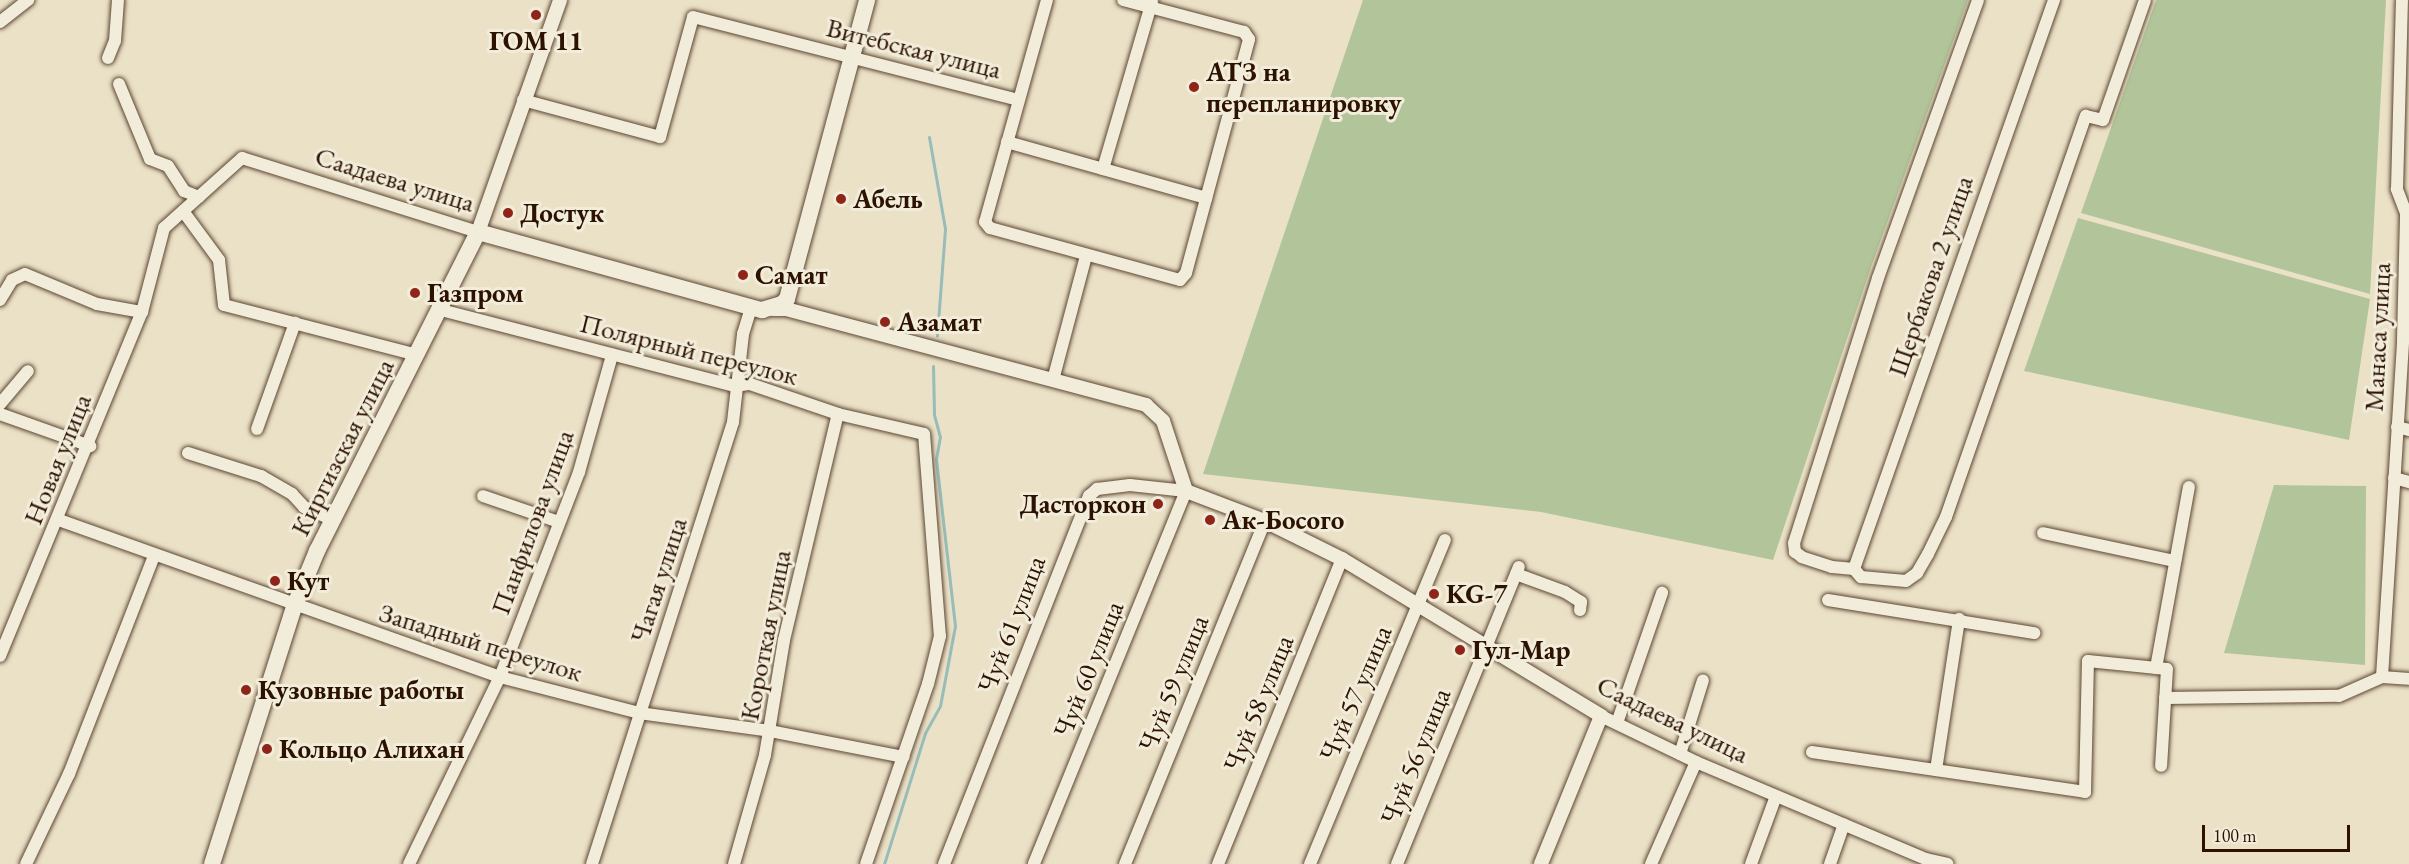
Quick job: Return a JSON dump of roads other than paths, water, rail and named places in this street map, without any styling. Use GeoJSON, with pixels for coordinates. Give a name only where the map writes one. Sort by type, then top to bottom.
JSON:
{"type":"FeatureCollection","features":[{"type":"Feature","properties":{"kind":"main road"},"geometry":{"type":"LineString","coordinates":[[773,309],[787,299],[867,0]]}},
{"type":"Feature","properties":{"kind":"main road","name":"Саадаева улица"},"geometry":{"type":"LineString","coordinates":[[478,232],[751,307],[773,309]]}},
{"type":"Feature","properties":{"kind":"main road","name":"Киргизская улица"},"geometry":{"type":"LineString","coordinates":[[212,864],[294,607],[331,519],[418,355],[478,232]]}},
{"type":"Feature","properties":{"kind":"street"},"geometry":{"type":"LineString","coordinates":[[0,22],[28,0]]}},
{"type":"Feature","properties":{"kind":"street"},"geometry":{"type":"LineString","coordinates":[[108,58],[115,41],[118,0]]}},
{"type":"Feature","properties":{"kind":"street"},"geometry":{"type":"LineString","coordinates":[[478,232],[560,0]]}},
{"type":"Feature","properties":{"kind":"street"},"geometry":{"type":"LineString","coordinates":[[1047,0],[985,218],[987,226],[1086,256],[1180,280],[1186,273],[1249,39],[1245,32],[1151,3],[1123,0]]}},
{"type":"Feature","properties":{"kind":"street"},"geometry":{"type":"LineString","coordinates":[[1978,0],[1878,278],[1794,543],[1795,552],[1802,557],[1832,567],[1854,569],[1861,577],[1906,581],[1912,579],[1928,554],[1946,517],[2086,116],[2103,120],[2145,0]]}},
{"type":"Feature","properties":{"kind":"street","name":"Щербакова 2 улица"},"geometry":{"type":"LineString","coordinates":[[1854,569],[2054,0]]}},
{"type":"Feature","properties":{"kind":"street","name":"Манаса улица"},"geometry":{"type":"LineString","coordinates":[[2382,677],[2394,478],[2403,429],[2406,340],[2407,213],[2397,189],[2402,0]]}},
{"type":"Feature","properties":{"kind":"street"},"geometry":{"type":"LineString","coordinates":[[1103,169],[1151,3]]}},
{"type":"Feature","properties":{"kind":"street","name":"Витебская улица"},"geometry":{"type":"LineString","coordinates":[[523,100],[660,137],[693,17],[1019,100]]}},
{"type":"Feature","properties":{"kind":"street"},"geometry":{"type":"LineString","coordinates":[[119,84],[150,159],[168,166],[184,191],[198,197]]}},
{"type":"Feature","properties":{"kind":"street"},"geometry":{"type":"LineString","coordinates":[[1007,142],[1206,198]]}},
{"type":"Feature","properties":{"kind":"street","name":"Саадаева улица"},"geometry":{"type":"LineString","coordinates":[[164,228],[242,158],[478,232]]}},
{"type":"Feature","properties":{"kind":"street"},"geometry":{"type":"LineString","coordinates":[[183,211],[219,260],[224,305],[418,355]]}},
{"type":"Feature","properties":{"kind":"street","name":"Новая улица"},"geometry":{"type":"LineString","coordinates":[[0,656],[90,446],[142,312],[164,228]]}},
{"type":"Feature","properties":{"kind":"street"},"geometry":{"type":"LineString","coordinates":[[1053,380],[1086,256]]}},
{"type":"Feature","properties":{"kind":"street"},"geometry":{"type":"LineString","coordinates":[[0,300],[12,280],[25,274],[97,304],[142,312]]}},
{"type":"Feature","properties":{"kind":"street","name":"Чагая улица"},"geometry":{"type":"LineString","coordinates":[[592,864],[733,422],[735,386],[751,307]]}},
{"type":"Feature","properties":{"kind":"street","name":"Саадаева улица"},"geometry":{"type":"LineString","coordinates":[[773,309],[786,309],[1146,405],[1163,422],[1186,491],[1265,521],[1342,559],[1419,603],[1601,716],[1696,762],[1844,824],[1925,862],[1947,864]]}},
{"type":"Feature","properties":{"kind":"street","name":"Полярный переулок"},"geometry":{"type":"LineString","coordinates":[[441,310],[735,386],[750,384],[838,414],[924,434],[940,636],[904,757]]}},
{"type":"Feature","properties":{"kind":"street"},"geometry":{"type":"LineString","coordinates":[[257,429],[295,323]]}},
{"type":"Feature","properties":{"kind":"street","name":"Панфилова улица"},"geometry":{"type":"LineString","coordinates":[[410,864],[500,677],[579,472],[612,356]]}},
{"type":"Feature","properties":{"kind":"street"},"geometry":{"type":"LineString","coordinates":[[0,404],[28,371]]}},
{"type":"Feature","properties":{"kind":"street"},"geometry":{"type":"LineString","coordinates":[[0,414],[90,446]]}},
{"type":"Feature","properties":{"kind":"street","name":"Короткая улица"},"geometry":{"type":"LineString","coordinates":[[734,864],[770,731],[784,640],[838,414]]}},
{"type":"Feature","properties":{"kind":"street"},"geometry":{"type":"LineString","coordinates":[[188,453],[261,476],[292,494],[304,507],[331,519]]}},
{"type":"Feature","properties":{"kind":"street"},"geometry":{"type":"LineString","coordinates":[[2394,478],[2409,482]]}},
{"type":"Feature","properties":{"kind":"street","name":"Чуй 61 улица"},"geometry":{"type":"LineString","coordinates":[[944,864],[1089,496],[1097,489],[1130,485],[1186,491]]}},
{"type":"Feature","properties":{"kind":"street"},"geometry":{"type":"LineString","coordinates":[[2156,668],[2189,487]]}},
{"type":"Feature","properties":{"kind":"street","name":"Чуй 60 улица"},"geometry":{"type":"LineString","coordinates":[[1034,864],[1186,491]]}},
{"type":"Feature","properties":{"kind":"street"},"geometry":{"type":"LineString","coordinates":[[483,496],[559,522]]}},
{"type":"Feature","properties":{"kind":"street","name":"Западный переулок"},"geometry":{"type":"LineString","coordinates":[[59,520],[294,607],[500,677],[639,713],[770,731],[904,757]]}},
{"type":"Feature","properties":{"kind":"street","name":"Чуй 59 улица"},"geometry":{"type":"LineString","coordinates":[[1125,864],[1265,521]]}},
{"type":"Feature","properties":{"kind":"street"},"geometry":{"type":"LineString","coordinates":[[2043,533],[2175,561]]}},
{"type":"Feature","properties":{"kind":"street","name":"Чуй 57 улица"},"geometry":{"type":"LineString","coordinates":[[1310,864],[1446,540]]}},
{"type":"Feature","properties":{"kind":"street"},"geometry":{"type":"LineString","coordinates":[[26,864],[69,774],[154,556]]}},
{"type":"Feature","properties":{"kind":"street","name":"Чуй 58 улица"},"geometry":{"type":"LineString","coordinates":[[1218,864],[1342,559]]}},
{"type":"Feature","properties":{"kind":"street","name":"Чуй 56 улица"},"geometry":{"type":"LineString","coordinates":[[1397,864],[1518,571],[1565,592],[1581,602],[1580,610]]}},
{"type":"Feature","properties":{"kind":"street"},"geometry":{"type":"LineString","coordinates":[[1617,723],[1662,592]]}},
{"type":"Feature","properties":{"kind":"street"},"geometry":{"type":"LineString","coordinates":[[1828,600],[1959,619],[2034,633]]}},
{"type":"Feature","properties":{"kind":"street"},"geometry":{"type":"LineString","coordinates":[[1936,770],[1959,619]]}},
{"type":"Feature","properties":{"kind":"street"},"geometry":{"type":"LineString","coordinates":[[1812,752],[2085,792],[2088,661],[2167,669],[2161,766]]}},
{"type":"Feature","properties":{"kind":"street"},"geometry":{"type":"LineString","coordinates":[[2165,698],[2339,696],[2382,677],[2409,679]]}},
{"type":"Feature","properties":{"kind":"street"},"geometry":{"type":"LineString","coordinates":[[1680,754],[1703,680]]}},
{"type":"Feature","properties":{"kind":"street"},"geometry":{"type":"LineString","coordinates":[[1541,864],[1601,716]]}},
{"type":"Feature","properties":{"kind":"street"},"geometry":{"type":"LineString","coordinates":[[866,864],[904,757]]}},
{"type":"Feature","properties":{"kind":"street"},"geometry":{"type":"LineString","coordinates":[[1651,864],[1696,762]]}},
{"type":"Feature","properties":{"kind":"street"},"geometry":{"type":"LineString","coordinates":[[1751,864],[1776,796]]}},
{"type":"Feature","properties":{"kind":"street"},"geometry":{"type":"LineString","coordinates":[[1830,864],[1844,824]]}},
{"type":"Feature","properties":{"kind":"waterway"},"geometry":{"type":"LineString","coordinates":[[929,137],[945,229],[937,336]]}},
{"type":"Feature","properties":{"kind":"waterway"},"geometry":{"type":"LineString","coordinates":[[884,864],[925,733],[940,706],[955,626],[936,459],[940,437],[934,414],[933,366]]}},
{"type":"Feature","properties":{"kind":"place","name":"ГОМ 11"},"geometry":{"type":"Point","coordinates":[536,15]}},
{"type":"Feature","properties":{"kind":"place","name":"АТЗ на перепланировку"},"geometry":{"type":"Point","coordinates":[1194,87]}},
{"type":"Feature","properties":{"kind":"place","name":"Абель"},"geometry":{"type":"Point","coordinates":[841,199]}},
{"type":"Feature","properties":{"kind":"place","name":"Достук"},"geometry":{"type":"Point","coordinates":[508,213]}},
{"type":"Feature","properties":{"kind":"place","name":"Самат"},"geometry":{"type":"Point","coordinates":[743,275]}},
{"type":"Feature","properties":{"kind":"place","name":"Газпром"},"geometry":{"type":"Point","coordinates":[415,293]}},
{"type":"Feature","properties":{"kind":"place","name":"Азамат"},"geometry":{"type":"Point","coordinates":[885,322]}},
{"type":"Feature","properties":{"kind":"place","name":"Дасторкон"},"geometry":{"type":"Point","coordinates":[1158,504]}},
{"type":"Feature","properties":{"kind":"place","name":"Ак-Босого"},"geometry":{"type":"Point","coordinates":[1210,520]}},
{"type":"Feature","properties":{"kind":"place","name":"Кут"},"geometry":{"type":"Point","coordinates":[275,581]}},
{"type":"Feature","properties":{"kind":"place","name":"KG-7"},"geometry":{"type":"Point","coordinates":[1434,594]}},
{"type":"Feature","properties":{"kind":"place","name":"Гул-Мар"},"geometry":{"type":"Point","coordinates":[1460,650]}},
{"type":"Feature","properties":{"kind":"place","name":"Кузовные работы"},"geometry":{"type":"Point","coordinates":[246,690]}},
{"type":"Feature","properties":{"kind":"place","name":"Кольцо Алихан"},"geometry":{"type":"Point","coordinates":[267,749]}}]}
